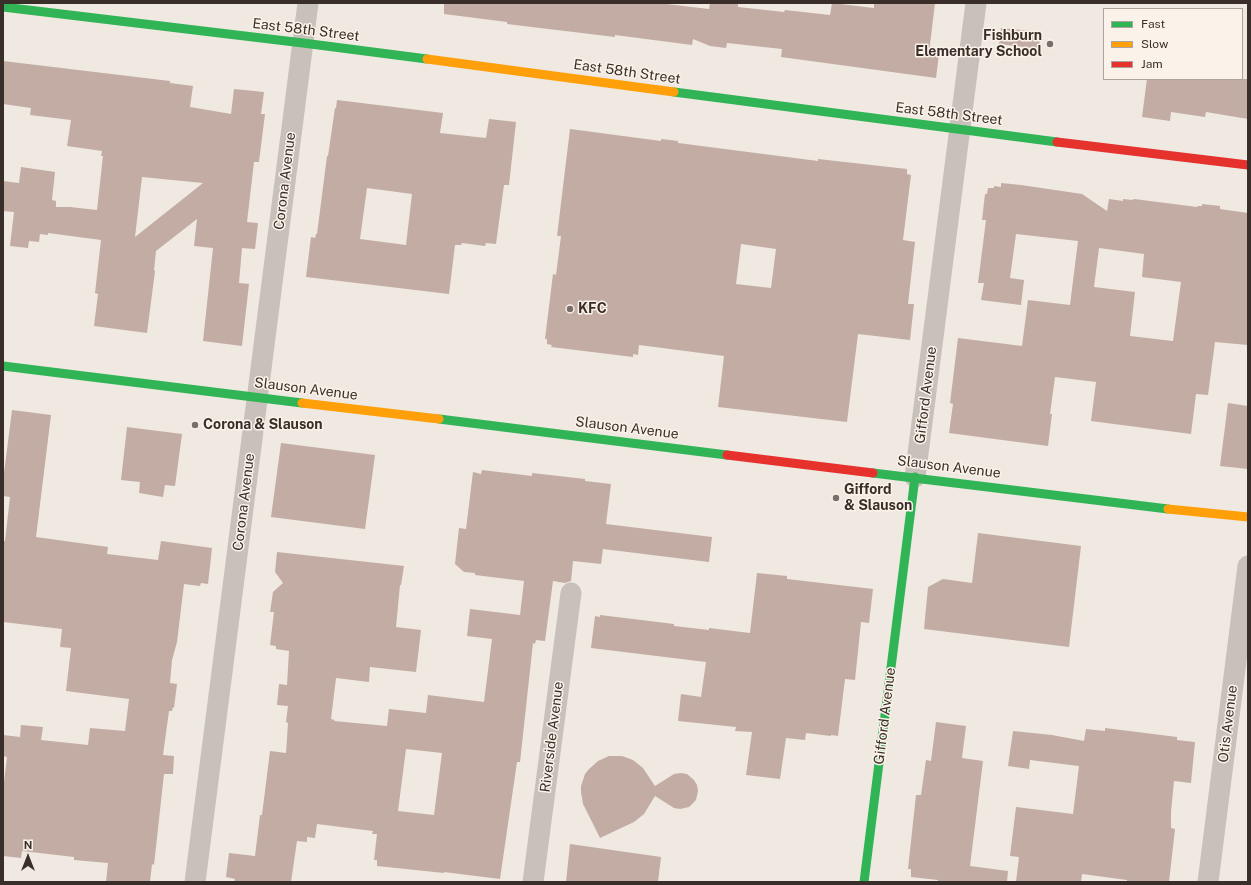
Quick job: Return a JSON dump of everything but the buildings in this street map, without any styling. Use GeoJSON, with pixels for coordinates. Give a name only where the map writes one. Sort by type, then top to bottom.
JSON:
{"type":"FeatureCollection","features":[{"type":"Feature","properties":{"kind":"street","name":"Corona Avenue"},"geometry":{"type":"LineString","coordinates":[[195,882],[308,3]]}},
{"type":"Feature","properties":{"kind":"street","name":"Gifford Avenue"},"geometry":{"type":"LineString","coordinates":[[864,882],[976,3]]}},
{"type":"Feature","properties":{"kind":"street","name":"East 58th Street"},"geometry":{"type":"LineString","coordinates":[[3,7],[303,43],[960,130],[1248,165]]}},
{"type":"Feature","properties":{"kind":"street","name":"Slauson Avenue"},"geometry":{"type":"LineString","coordinates":[[3,366],[1194,512],[1248,517]]}},
{"type":"Feature","properties":{"kind":"street","name":"Otis Avenue"},"geometry":{"type":"LineString","coordinates":[[1208,882],[1248,566]]}},
{"type":"Feature","properties":{"kind":"street","name":"Riverside Avenue"},"geometry":{"type":"LineString","coordinates":[[533,882],[571,593]]}},
{"type":"Feature","properties":{"kind":"traffic: fast"},"geometry":{"type":"LineString","coordinates":[[3,7],[427,59]]}},
{"type":"Feature","properties":{"kind":"traffic: fast"},"geometry":{"type":"LineString","coordinates":[[674,92],[1057,142]]}},
{"type":"Feature","properties":{"kind":"traffic: fast"},"geometry":{"type":"LineString","coordinates":[[3,366],[302,403]]}},
{"type":"Feature","properties":{"kind":"traffic: fast"},"geometry":{"type":"LineString","coordinates":[[439,419],[727,455]]}},
{"type":"Feature","properties":{"kind":"traffic: fast"},"geometry":{"type":"LineString","coordinates":[[873,473],[1168,509]]}},
{"type":"Feature","properties":{"kind":"traffic: fast"},"geometry":{"type":"LineString","coordinates":[[864,882],[915,477]]}},
{"type":"Feature","properties":{"kind":"traffic: slow"},"geometry":{"type":"LineString","coordinates":[[427,59],[674,92]]}},
{"type":"Feature","properties":{"kind":"traffic: slow"},"geometry":{"type":"LineString","coordinates":[[302,403],[439,419]]}},
{"type":"Feature","properties":{"kind":"traffic: slow"},"geometry":{"type":"LineString","coordinates":[[1168,509],[1248,517]]}},
{"type":"Feature","properties":{"kind":"traffic: jam"},"geometry":{"type":"LineString","coordinates":[[1057,142],[1248,165]]}},
{"type":"Feature","properties":{"kind":"traffic: jam"},"geometry":{"type":"LineString","coordinates":[[727,455],[873,473]]}},
{"type":"Feature","properties":{"kind":"place","name":"Fishburn Elementary School"},"geometry":{"type":"Point","coordinates":[1050,44]}},
{"type":"Feature","properties":{"kind":"place","name":"KFC"},"geometry":{"type":"Point","coordinates":[570,309]}},
{"type":"Feature","properties":{"kind":"place","name":"Corona & Slauson"},"geometry":{"type":"Point","coordinates":[195,425]}},
{"type":"Feature","properties":{"kind":"place","name":"Gifford & Slauson"},"geometry":{"type":"Point","coordinates":[836,498]}}]}
